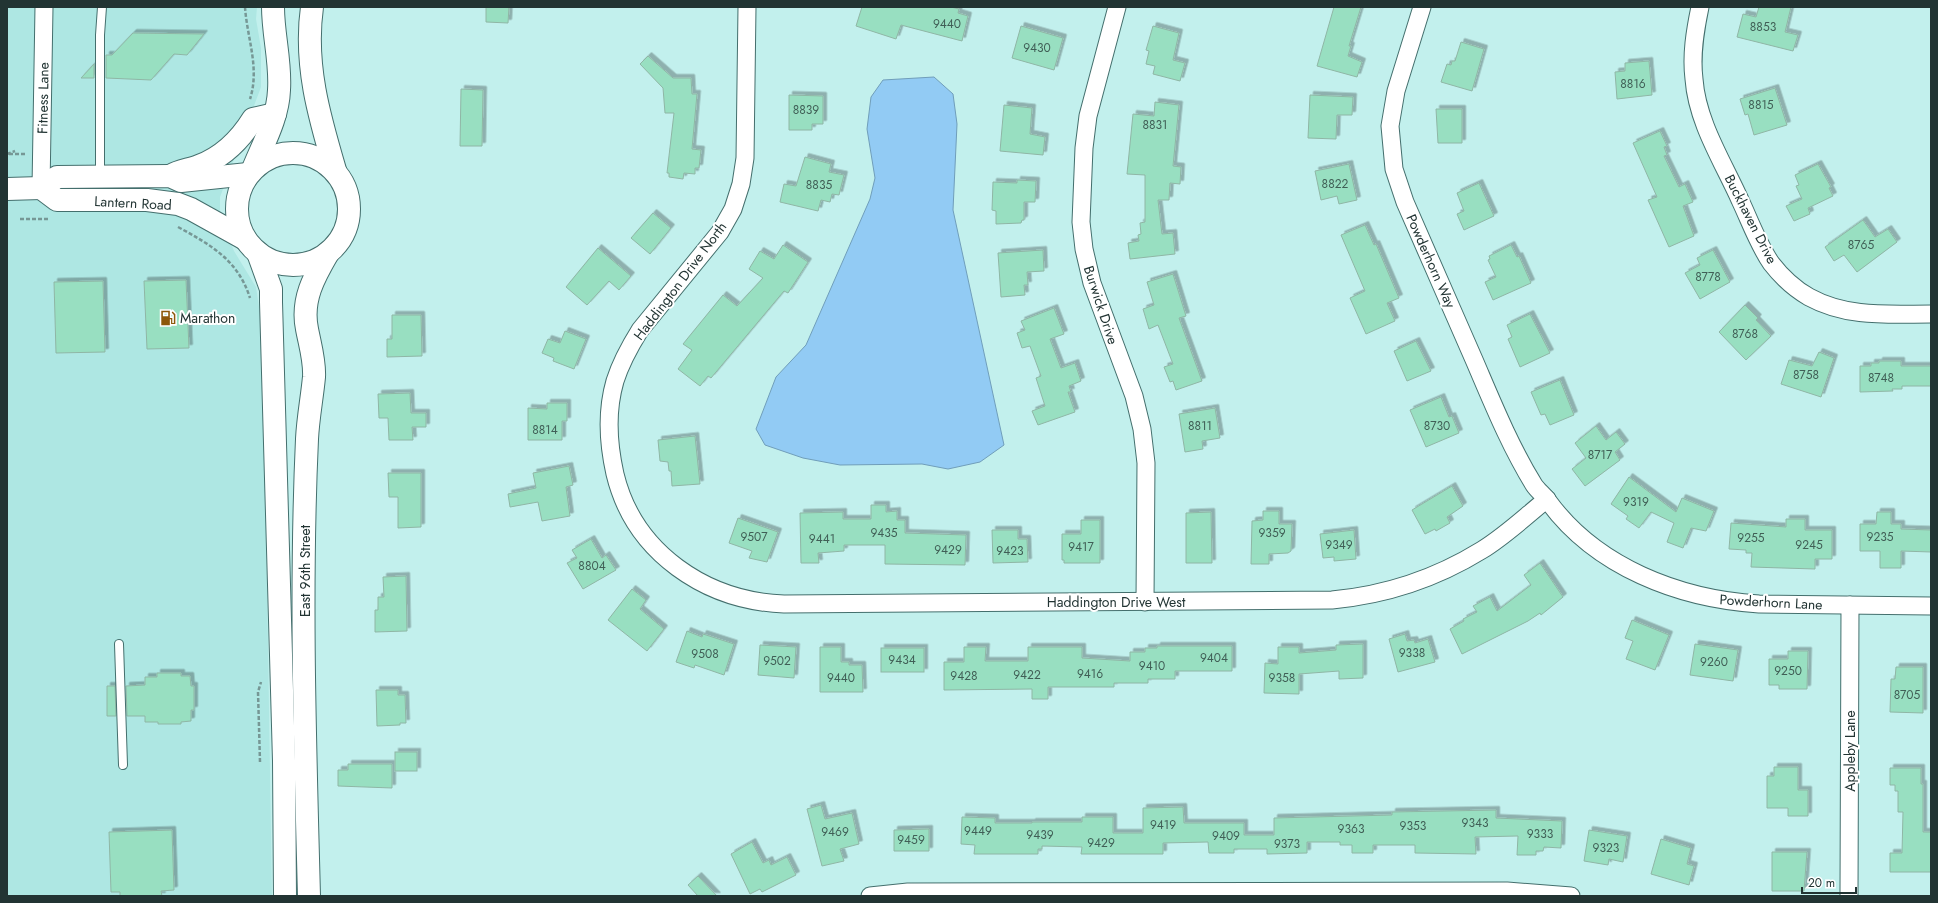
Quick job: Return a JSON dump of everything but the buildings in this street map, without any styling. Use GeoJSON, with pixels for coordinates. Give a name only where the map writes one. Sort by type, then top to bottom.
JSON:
{"type":"FeatureCollection","features":[{"type":"Feature","properties":{"kind":"main road"},"geometry":{"type":"LineString","coordinates":[[273,7],[273,27],[280,74],[279,92],[275,114],[250,172],[242,185],[237,203],[238,222],[252,246],[274,262],[293,265],[312,262],[328,253],[341,239],[348,222],[349,204],[345,186],[335,170],[312,85],[309,45],[312,7]]}},
{"type":"Feature","properties":{"kind":"main road"},"geometry":{"type":"LineString","coordinates":[[170,176],[180,170],[199,166],[215,158],[237,142],[253,119],[275,114]]}},
{"type":"Feature","properties":{"kind":"main road"},"geometry":{"type":"LineString","coordinates":[[250,172],[267,158],[285,152],[303,153],[320,159],[335,170]]}},
{"type":"Feature","properties":{"kind":"main road","name":"Lantern Road"},"geometry":{"type":"LineString","coordinates":[[250,172],[181,181],[170,176],[57,177],[41,188],[57,200],[147,200],[178,204],[191,209],[252,246]]}},
{"type":"Feature","properties":{"kind":"main road"},"geometry":{"type":"LineString","coordinates":[[7,189],[41,188]]}},
{"type":"Feature","properties":{"kind":"main road","name":"East 96th Street"},"geometry":{"type":"LineString","coordinates":[[252,246],[271,290],[284,761],[285,896]]}},
{"type":"Feature","properties":{"kind":"main road","name":"East 96th Street"},"geometry":{"type":"LineString","coordinates":[[309,896],[304,698],[305,541],[307,437],[314,375],[312,348],[306,328],[305,312],[306,301],[312,280],[328,253]]}},
{"type":"Feature","properties":{"kind":"street","name":"Fitness Lane"},"geometry":{"type":"LineString","coordinates":[[41,188],[44,7]]}},
{"type":"Feature","properties":{"kind":"street","name":"Haddington Drive North"},"geometry":{"type":"LineString","coordinates":[[667,560],[649,541],[634,520],[619,490],[609,440],[609,415],[615,382],[623,359],[640,330],[720,232],[733,209],[741,184],[745,158],[747,7]]}},
{"type":"Feature","properties":{"kind":"street","name":"Powderhorn Way"},"geometry":{"type":"LineString","coordinates":[[1422,7],[1396,92],[1390,126],[1394,169],[1405,202],[1507,437],[1535,486],[1547,499]]}},
{"type":"Feature","properties":{"kind":"street","name":"Buckhaven Drive"},"geometry":{"type":"LineString","coordinates":[[1700,7],[1694,39],[1692,63],[1697,102],[1705,125],[1758,240],[1771,262],[1788,281],[1802,292],[1833,307],[1865,314],[1931,314]]}},
{"type":"Feature","properties":{"kind":"street","name":"Burwick Drive"},"geometry":{"type":"LineString","coordinates":[[1113,8],[1088,116],[1084,148],[1082,222],[1084,249],[1092,283],[1133,392],[1142,429],[1146,462],[1145,602]]}},
{"type":"Feature","properties":{"kind":"street","name":"Haddington Drive West"},"geometry":{"type":"LineString","coordinates":[[667,560],[694,580],[709,588],[734,597],[768,604],[1332,600],[1391,591],[1431,578],[1460,563],[1503,535],[1547,499]]}},
{"type":"Feature","properties":{"kind":"street","name":"Powderhorn Lane"},"geometry":{"type":"LineString","coordinates":[[1547,499],[1562,518],[1599,550],[1636,573],[1668,586],[1700,596],[1734,602],[1931,606]]}},
{"type":"Feature","properties":{"kind":"street","name":"Appleby Lane"},"geometry":{"type":"LineString","coordinates":[[1850,605],[1850,896]]}},
{"type":"Feature","properties":{"kind":"street"},"geometry":{"type":"LineString","coordinates":[[870,896],[916,892],[1525,894],[1571,896]]}},
{"type":"Feature","properties":{"kind":"lane"},"geometry":{"type":"LineString","coordinates":[[100,177],[100,35],[102,7]]}},
{"type":"Feature","properties":{"kind":"lane"},"geometry":{"type":"LineString","coordinates":[[119,644],[123,765]]}},
{"type":"Feature","properties":{"kind":"path"},"geometry":{"type":"LineString","coordinates":[[245,7],[254,65],[253,84],[249,101]]}},
{"type":"Feature","properties":{"kind":"path"},"geometry":{"type":"LineString","coordinates":[[7,154],[15,151]]}},
{"type":"Feature","properties":{"kind":"path"},"geometry":{"type":"LineString","coordinates":[[20,219],[58,219]]}},
{"type":"Feature","properties":{"kind":"path"},"geometry":{"type":"LineString","coordinates":[[172,224],[191,234],[226,258],[243,280],[251,304]]}},
{"type":"Feature","properties":{"kind":"shaded area"},"geometry":{"type":"Polygon","coordinates":[[[7,7],[257,7],[256,19],[261,48],[261,87],[220,197],[220,216],[234,251],[256,287],[263,333],[272,896],[7,896],[7,7]]]}},
{"type":"Feature","properties":{"kind":"shaded area"},"geometry":{"type":"Polygon","coordinates":[[[934,77],[953,94],[957,124],[953,210],[1004,445],[980,462],[948,469],[922,464],[840,465],[803,458],[765,445],[756,429],[776,377],[806,345],[870,199],[875,178],[867,129],[871,97],[883,80],[934,77]]]}},
{"type":"Feature","properties":{"kind":"place","name":"Marathon"},"geometry":{"type":"Point","coordinates":[168,318]}}]}
